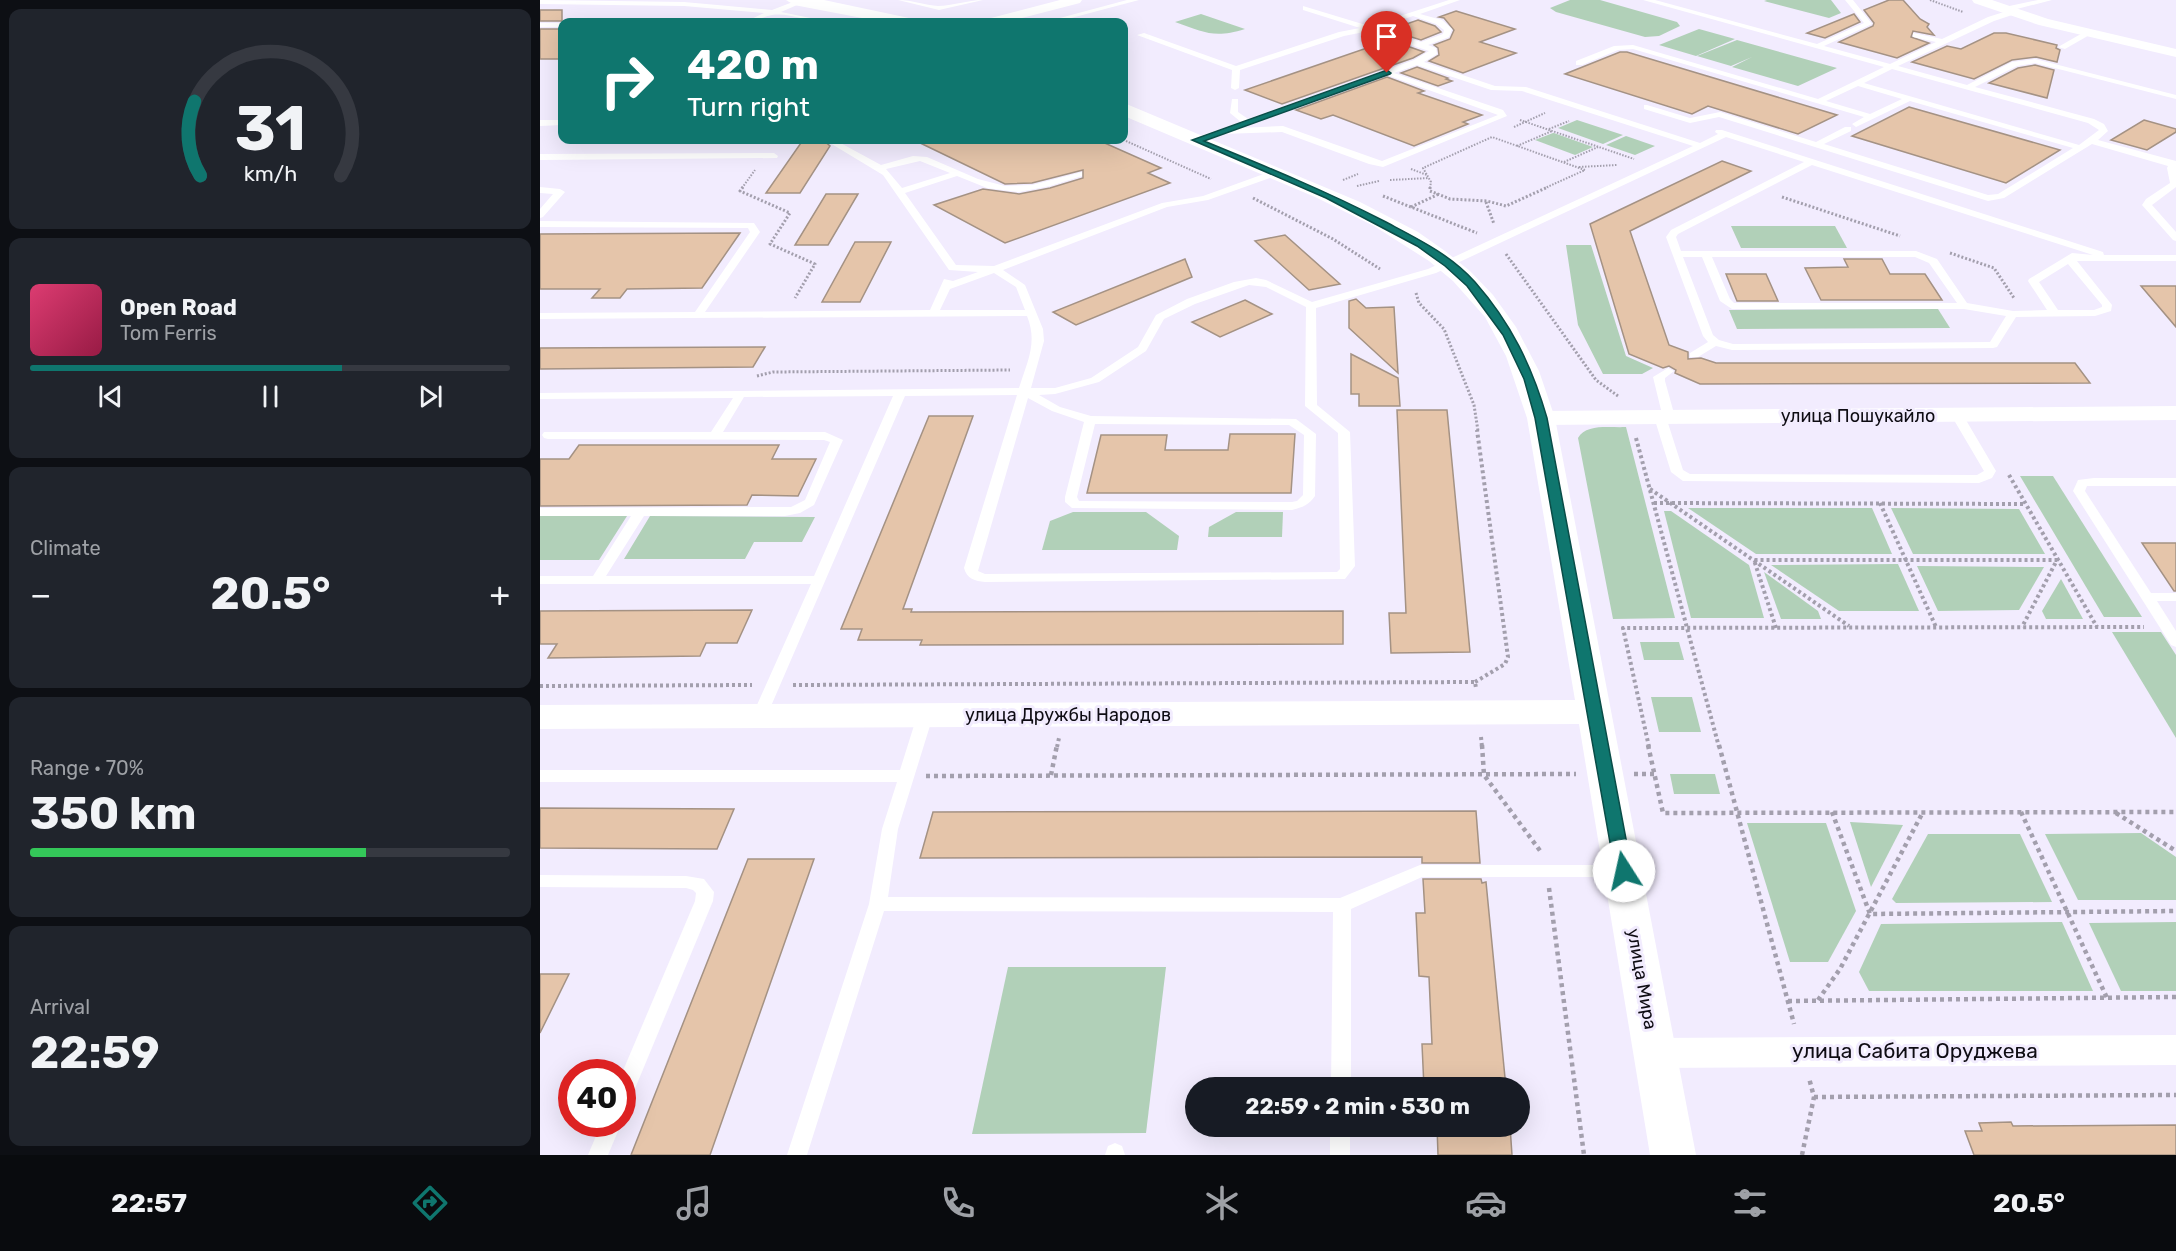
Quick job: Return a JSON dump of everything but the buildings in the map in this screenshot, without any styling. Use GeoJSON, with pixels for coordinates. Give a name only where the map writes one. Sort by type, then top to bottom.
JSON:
{"type":"FeatureCollection","features":[{"type":"Feature","properties":{"kind":"street"},"geometry":{"type":"LineString","coordinates":[[1008,18],[1074,0]]}},
{"type":"Feature","properties":{"kind":"street"},"geometry":{"type":"LineString","coordinates":[[1979,0],[2008,11],[2089,33],[2176,53]]}},
{"type":"Feature","properties":{"kind":"street"},"geometry":{"type":"LineString","coordinates":[[806,1],[885,18]]}},
{"type":"Feature","properties":{"kind":"street","name":"улица Мира"},"geometry":{"type":"LineString","coordinates":[[1128,110],[1210,136],[1275,173],[1381,221],[1449,264],[1471,284],[1501,322],[1516,347],[1530,379],[1541,418],[1624,871],[1673,1155]]}},
{"type":"Feature","properties":{"kind":"street","name":"улица Пошукайло"},"geometry":{"type":"LineString","coordinates":[[1541,418],[2176,413]]}},
{"type":"Feature","properties":{"kind":"street","name":"улица Дружбы Народов"},"geometry":{"type":"LineString","coordinates":[[540,717],[1595,712]]}},
{"type":"Feature","properties":{"kind":"street","name":"улица Сабита Оруджева"},"geometry":{"type":"LineString","coordinates":[[1655,1053],[2176,1050]]}},
{"type":"Feature","properties":{"kind":"lane"},"geometry":{"type":"LineString","coordinates":[[902,0],[933,8],[956,6],[979,0]]}},
{"type":"Feature","properties":{"kind":"lane"},"geometry":{"type":"LineString","coordinates":[[940,0],[956,6]]}},
{"type":"Feature","properties":{"kind":"lane"},"geometry":{"type":"LineString","coordinates":[[1065,18],[1135,0]]}},
{"type":"Feature","properties":{"kind":"lane"},"geometry":{"type":"LineString","coordinates":[[1141,35],[1236,69],[1342,33],[1370,28],[1453,0]]}},
{"type":"Feature","properties":{"kind":"lane"},"geometry":{"type":"LineString","coordinates":[[1647,0],[2091,121],[2101,126],[2104,131],[2081,148],[1995,198],[1980,196],[1739,121],[1712,114],[1700,119],[1688,119],[1647,106]]}},
{"type":"Feature","properties":{"kind":"lane"},"geometry":{"type":"LineString","coordinates":[[1849,0],[1868,24]]}},
{"type":"Feature","properties":{"kind":"lane"},"geometry":{"type":"LineString","coordinates":[[1820,101],[2008,11],[2048,0]]}},
{"type":"Feature","properties":{"kind":"lane"},"geometry":{"type":"LineString","coordinates":[[758,18],[806,1]]}},
{"type":"Feature","properties":{"kind":"lane"},"geometry":{"type":"LineString","coordinates":[[540,2],[661,3],[774,12],[805,18]]}},
{"type":"Feature","properties":{"kind":"lane"},"geometry":{"type":"LineString","coordinates":[[1210,136],[1417,62],[1433,54],[1433,50],[1421,45],[1306,8]]}},
{"type":"Feature","properties":{"kind":"lane"},"geometry":{"type":"LineString","coordinates":[[1413,14],[1439,22],[1448,29],[1446,35],[1421,45]]}},
{"type":"Feature","properties":{"kind":"lane"},"geometry":{"type":"LineString","coordinates":[[1818,46],[1868,24],[1879,26]]}},
{"type":"Feature","properties":{"kind":"lane"},"geometry":{"type":"LineString","coordinates":[[540,25],[558,25]]}},
{"type":"Feature","properties":{"kind":"lane"},"geometry":{"type":"LineString","coordinates":[[540,31],[558,31]]}},
{"type":"Feature","properties":{"kind":"lane"},"geometry":{"type":"LineString","coordinates":[[2062,47],[2089,33]]}},
{"type":"Feature","properties":{"kind":"lane"},"geometry":{"type":"LineString","coordinates":[[1916,35],[1943,42]]}},
{"type":"Feature","properties":{"kind":"lane"},"geometry":{"type":"LineString","coordinates":[[1579,63],[1617,48],[1633,47],[1872,117]]}},
{"type":"Feature","properties":{"kind":"lane"},"geometry":{"type":"LineString","coordinates":[[1968,87],[2015,64],[2035,61],[2047,55]]}},
{"type":"Feature","properties":{"kind":"lane"},"geometry":{"type":"LineString","coordinates":[[2035,61],[2176,97]]}},
{"type":"Feature","properties":{"kind":"lane"},"geometry":{"type":"LineString","coordinates":[[1417,62],[1494,88],[1523,89],[1696,145]]}},
{"type":"Feature","properties":{"kind":"lane"},"geometry":{"type":"LineString","coordinates":[[1235,88],[1236,69]]}},
{"type":"Feature","properties":{"kind":"lane"},"geometry":{"type":"LineString","coordinates":[[1210,136],[1283,129],[1383,164],[1503,116],[1500,112],[1387,73]]}},
{"type":"Feature","properties":{"kind":"lane"},"geometry":{"type":"LineString","coordinates":[[1857,83],[2081,148]]}},
{"type":"Feature","properties":{"kind":"lane"},"geometry":{"type":"LineString","coordinates":[[1816,145],[1908,99]]}},
{"type":"Feature","properties":{"kind":"lane"},"geometry":{"type":"LineString","coordinates":[[1235,101],[1234,112],[1247,122]]}},
{"type":"Feature","properties":{"kind":"lane"},"geometry":{"type":"LineString","coordinates":[[540,396],[900,394],[1064,390],[1095,380],[1149,343],[1161,317],[1249,280],[1264,283],[1311,306],[1400,282],[1449,264],[1493,240],[1722,133],[1739,121]]}},
{"type":"Feature","properties":{"kind":"lane"},"geometry":{"type":"LineString","coordinates":[[540,123],[558,123]]}},
{"type":"Feature","properties":{"kind":"lane"},"geometry":{"type":"LineString","coordinates":[[1722,133],[2112,258]]}},
{"type":"Feature","properties":{"kind":"lane"},"geometry":{"type":"LineString","coordinates":[[2091,141],[2176,165],[2171,171],[2175,184],[2149,201],[2147,205],[2176,238]]}},
{"type":"Feature","properties":{"kind":"lane"},"geometry":{"type":"LineString","coordinates":[[836,144],[880,168],[900,192],[953,268]]}},
{"type":"Feature","properties":{"kind":"lane"},"geometry":{"type":"LineString","coordinates":[[540,157],[769,156]]}},
{"type":"Feature","properties":{"kind":"lane"},"geometry":{"type":"LineString","coordinates":[[880,168],[915,157],[926,157],[987,187],[1026,189],[1040,188],[1079,174]]}},
{"type":"Feature","properties":{"kind":"lane"},"geometry":{"type":"LineString","coordinates":[[1811,162],[1674,232],[1671,237],[1708,336],[1714,342],[1732,347],[1988,346],[1995,343],[2013,314]]}},
{"type":"Feature","properties":{"kind":"lane"},"geometry":{"type":"LineString","coordinates":[[900,192],[958,173]]}},
{"type":"Feature","properties":{"kind":"lane"},"geometry":{"type":"LineString","coordinates":[[945,287],[1165,205],[1205,198],[1275,173]]}},
{"type":"Feature","properties":{"kind":"lane"},"geometry":{"type":"LineString","coordinates":[[1892,188],[1914,175]]}},
{"type":"Feature","properties":{"kind":"lane"},"geometry":{"type":"LineString","coordinates":[[540,190],[560,192],[540,215]]}},
{"type":"Feature","properties":{"kind":"lane"},"geometry":{"type":"LineString","coordinates":[[540,224],[751,225],[755,232],[698,315]]}},
{"type":"Feature","properties":{"kind":"lane"},"geometry":{"type":"LineString","coordinates":[[2055,314],[2033,281],[2084,249]]}},
{"type":"Feature","properties":{"kind":"lane"},"geometry":{"type":"LineString","coordinates":[[1677,254],[1916,254],[1933,261],[1964,306]]}},
{"type":"Feature","properties":{"kind":"lane"},"geometry":{"type":"LineString","coordinates":[[1706,254],[1725,301],[1732,306],[1964,306],[2013,314],[2095,313],[2107,309],[2107,305],[2069,258]]}},
{"type":"Feature","properties":{"kind":"lane"},"geometry":{"type":"LineString","coordinates":[[2069,258],[2176,258]]}},
{"type":"Feature","properties":{"kind":"lane"},"geometry":{"type":"LineString","coordinates":[[934,314],[953,268]]}},
{"type":"Feature","properties":{"kind":"lane"},"geometry":{"type":"LineString","coordinates":[[953,268],[995,269],[1019,283],[1038,329],[1039,341],[1026,392],[971,568],[972,573],[977,577],[1340,576],[1348,566],[1344,432],[1311,406],[1311,306]]}},
{"type":"Feature","properties":{"kind":"lane"},"geometry":{"type":"LineString","coordinates":[[540,316],[1032,313]]}},
{"type":"Feature","properties":{"kind":"lane"},"geometry":{"type":"LineString","coordinates":[[1694,355],[1714,342]]}},
{"type":"Feature","properties":{"kind":"lane"},"geometry":{"type":"LineString","coordinates":[[1668,371],[1659,377],[1665,417],[1677,472],[1688,478],[1979,479],[1988,475],[1990,471],[1957,415]]}},
{"type":"Feature","properties":{"kind":"lane"},"geometry":{"type":"LineString","coordinates":[[1026,392],[1056,409],[1090,420],[1292,421],[1310,434],[1310,496],[1301,504],[1292,506],[1076,505],[1071,502],[1071,497],[1090,420]]}},
{"type":"Feature","properties":{"kind":"lane"},"geometry":{"type":"LineString","coordinates":[[715,436],[740,394]]}},
{"type":"Feature","properties":{"kind":"lane"},"geometry":{"type":"LineString","coordinates":[[760,716],[900,394]]}},
{"type":"Feature","properties":{"kind":"lane"},"geometry":{"type":"LineString","coordinates":[[540,512],[785,512],[795,510],[810,502],[837,440],[825,436],[548,435]]}},
{"type":"Feature","properties":{"kind":"lane"},"geometry":{"type":"LineString","coordinates":[[2176,482],[2094,482],[2082,483],[2079,487],[2176,642]]}},
{"type":"Feature","properties":{"kind":"lane"},"geometry":{"type":"LineString","coordinates":[[597,580],[640,512]]}},
{"type":"Feature","properties":{"kind":"lane"},"geometry":{"type":"LineString","coordinates":[[540,580],[819,580]]}},
{"type":"Feature","properties":{"kind":"lane"},"geometry":{"type":"LineString","coordinates":[[2147,597],[2176,597]]}},
{"type":"Feature","properties":{"kind":"lane"},"geometry":{"type":"LineString","coordinates":[[797,1155],[878,904],[890,829],[925,716]]}},
{"type":"Feature","properties":{"kind":"lane"},"geometry":{"type":"LineString","coordinates":[[540,776],[907,776]]}},
{"type":"Feature","properties":{"kind":"lane"},"geometry":{"type":"LineString","coordinates":[[878,904],[1342,905],[1420,871],[1624,871]]}},
{"type":"Feature","properties":{"kind":"lane"},"geometry":{"type":"LineString","coordinates":[[540,881],[686,882],[698,884],[705,892],[704,901],[636,1063]]}},
{"type":"Feature","properties":{"kind":"lane"},"geometry":{"type":"LineString","coordinates":[[1341,1077],[1342,905]]}},
{"type":"Feature","properties":{"kind":"lane"},"geometry":{"type":"LineString","coordinates":[[598,1155],[606,1137]]}},
{"type":"Feature","properties":{"kind":"lane"},"geometry":{"type":"LineString","coordinates":[[1340,1137],[1340,1155]]}},
{"type":"Feature","properties":{"kind":"path"},"geometry":{"type":"LineString","coordinates":[[1513,128],[1569,104]]}},
{"type":"Feature","properties":{"kind":"path"},"geometry":{"type":"LineString","coordinates":[[1518,119],[1652,166]]}},
{"type":"Feature","properties":{"kind":"path"},"geometry":{"type":"LineString","coordinates":[[1517,146],[1553,131]]}},
{"type":"Feature","properties":{"kind":"path"},"geometry":{"type":"LineString","coordinates":[[1495,138],[1504,133]]}},
{"type":"Feature","properties":{"kind":"path"},"geometry":{"type":"LineString","coordinates":[[1405,179],[1424,171],[1423,168],[1492,137],[1585,170],[1506,206],[1495,201],[1486,202],[1472,198],[1452,199],[1430,191],[1431,182],[1424,171]]}},
{"type":"Feature","properties":{"kind":"path"},"geometry":{"type":"LineString","coordinates":[[1128,142],[1233,188],[1326,235],[1416,293],[1419,303],[1444,329],[1473,405],[1508,657],[1505,664],[1475,682]]}},
{"type":"Feature","properties":{"kind":"path"},"geometry":{"type":"LineString","coordinates":[[1563,162],[1599,147]]}},
{"type":"Feature","properties":{"kind":"path"},"geometry":{"type":"LineString","coordinates":[[769,156],[740,191],[790,213],[770,244],[815,264],[786,315]]}},
{"type":"Feature","properties":{"kind":"path"},"geometry":{"type":"LineString","coordinates":[[1577,167],[1652,166]]}},
{"type":"Feature","properties":{"kind":"path"},"geometry":{"type":"LineString","coordinates":[[1367,190],[1357,186],[1429,178]]}},
{"type":"Feature","properties":{"kind":"path"},"geometry":{"type":"LineString","coordinates":[[1378,194],[1493,240],[1596,380],[1622,399],[1635,435],[1654,503],[1788,1001],[2176,997]]}},
{"type":"Feature","properties":{"kind":"path"},"geometry":{"type":"LineString","coordinates":[[1410,207],[1439,194]]}},
{"type":"Feature","properties":{"kind":"path"},"geometry":{"type":"LineString","coordinates":[[1486,202],[1497,233],[1493,240]]}},
{"type":"Feature","properties":{"kind":"path"},"geometry":{"type":"LineString","coordinates":[[754,376],[773,372],[1021,370]]}},
{"type":"Feature","properties":{"kind":"path"},"geometry":{"type":"LineString","coordinates":[[2008,473],[2097,627]]}},
{"type":"Feature","properties":{"kind":"path"},"geometry":{"type":"LineString","coordinates":[[1650,489],[1851,627]]}},
{"type":"Feature","properties":{"kind":"path"},"geometry":{"type":"LineString","coordinates":[[1654,503],[2025,504]]}},
{"type":"Feature","properties":{"kind":"path"},"geometry":{"type":"LineString","coordinates":[[1880,503],[1936,627]]}},
{"type":"Feature","properties":{"kind":"path"},"geometry":{"type":"LineString","coordinates":[[1754,560],[2058,560]]}},
{"type":"Feature","properties":{"kind":"path"},"geometry":{"type":"LineString","coordinates":[[1754,560],[1776,628]]}},
{"type":"Feature","properties":{"kind":"path"},"geometry":{"type":"LineString","coordinates":[[2022,627],[2058,560]]}},
{"type":"Feature","properties":{"kind":"path"},"geometry":{"type":"LineString","coordinates":[[2166,627],[1623,628],[1663,813],[2176,812]]}},
{"type":"Feature","properties":{"kind":"path"},"geometry":{"type":"LineString","coordinates":[[907,776],[1656,774]]}},
{"type":"Feature","properties":{"kind":"path"},"geometry":{"type":"LineString","coordinates":[[1484,776],[1545,857],[1584,1155]]}},
{"type":"Feature","properties":{"kind":"path"},"geometry":{"type":"LineString","coordinates":[[1832,812],[1870,914]]}},
{"type":"Feature","properties":{"kind":"path"},"geometry":{"type":"LineString","coordinates":[[1817,1001],[1840,969],[1923,812]]}},
{"type":"Feature","properties":{"kind":"path"},"geometry":{"type":"LineString","coordinates":[[2021,812],[2107,998]]}},
{"type":"Feature","properties":{"kind":"path"},"geometry":{"type":"LineString","coordinates":[[2115,812],[2176,852]]}},
{"type":"Feature","properties":{"kind":"path"},"geometry":{"type":"LineString","coordinates":[[1870,914],[2176,911]]}},
{"type":"Feature","properties":{"kind":"path"},"geometry":{"type":"LineString","coordinates":[[1814,1097],[2176,1095]]}},
{"type":"Feature","properties":{"kind":"green space"},"geometry":{"type":"Polygon","coordinates":[[[1570,0],[1600,0],[1677,22],[1680,26],[1659,36],[1645,37],[1556,12],[1550,8],[1570,0]]]}},
{"type":"Feature","properties":{"kind":"green space"},"geometry":{"type":"Polygon","coordinates":[[[1831,0],[1841,13],[1829,18],[1764,1],[1831,0]]]}},
{"type":"Feature","properties":{"kind":"green space"},"geometry":{"type":"Polygon","coordinates":[[[1201,14],[1245,29],[1217,34],[1175,22],[1201,14]]]}},
{"type":"Feature","properties":{"kind":"green space"},"geometry":{"type":"Polygon","coordinates":[[[1699,29],[1735,39],[1696,56],[1659,45],[1699,29]]]}},
{"type":"Feature","properties":{"kind":"green space"},"geometry":{"type":"Polygon","coordinates":[[[1737,40],[1837,68],[1798,86],[1732,67],[1752,57],[1731,66],[1697,56],[1737,40]]]}},
{"type":"Feature","properties":{"kind":"green space"},"geometry":{"type":"Polygon","coordinates":[[[1577,120],[1623,135],[1603,144],[1558,128],[1577,120]]]}},
{"type":"Feature","properties":{"kind":"green space"},"geometry":{"type":"Polygon","coordinates":[[[1553,133],[1593,147],[1575,155],[1535,140],[1553,133]]]}},
{"type":"Feature","properties":{"kind":"green space"},"geometry":{"type":"Polygon","coordinates":[[[1626,136],[1655,146],[1635,155],[1606,145],[1626,136]]]}},
{"type":"Feature","properties":{"kind":"green space"},"geometry":{"type":"Polygon","coordinates":[[[1731,226],[1835,226],[1847,248],[1741,248],[1731,226]]]}},
{"type":"Feature","properties":{"kind":"green space"},"geometry":{"type":"Polygon","coordinates":[[[1566,245],[1591,245],[1626,356],[1653,368],[1642,374],[1603,374],[1578,325],[1566,245]]]}},
{"type":"Feature","properties":{"kind":"green space"},"geometry":{"type":"Polygon","coordinates":[[[1938,309],[1950,328],[1737,329],[1729,310],[1938,309]]]}},
{"type":"Feature","properties":{"kind":"green space"},"geometry":{"type":"Polygon","coordinates":[[[1626,427],[1675,618],[1613,619],[1578,438],[1582,433],[1593,428],[1626,427]]]}},
{"type":"Feature","properties":{"kind":"green space"},"geometry":{"type":"Polygon","coordinates":[[[2020,476],[2053,476],[2142,617],[2104,617],[2020,476]]]}},
{"type":"Feature","properties":{"kind":"green space"},"geometry":{"type":"Polygon","coordinates":[[[1688,508],[1872,508],[1892,554],[1756,554],[1688,508]]]}},
{"type":"Feature","properties":{"kind":"green space"},"geometry":{"type":"Polygon","coordinates":[[[1891,508],[2019,509],[2045,554],[1913,554],[1891,508]]]}},
{"type":"Feature","properties":{"kind":"green space"},"geometry":{"type":"Polygon","coordinates":[[[1664,511],[1671,511],[1749,565],[1764,618],[1691,618],[1664,511]]]}},
{"type":"Feature","properties":{"kind":"green space"},"geometry":{"type":"Polygon","coordinates":[[[1073,512],[1146,512],[1179,536],[1177,550],[1042,550],[1050,521],[1073,512]]]}},
{"type":"Feature","properties":{"kind":"green space"},"geometry":{"type":"Polygon","coordinates":[[[1236,512],[1283,512],[1282,537],[1208,537],[1209,527],[1236,512]]]}},
{"type":"Feature","properties":{"kind":"green space"},"geometry":{"type":"Polygon","coordinates":[[[540,516],[627,516],[599,560],[540,560],[540,516]]]}},
{"type":"Feature","properties":{"kind":"green space"},"geometry":{"type":"Polygon","coordinates":[[[650,516],[815,517],[802,542],[754,542],[745,559],[624,559],[650,516]]]}},
{"type":"Feature","properties":{"kind":"green space"},"geometry":{"type":"Polygon","coordinates":[[[1898,564],[1919,611],[1839,611],[1771,565],[1898,564]]]}},
{"type":"Feature","properties":{"kind":"green space"},"geometry":{"type":"Polygon","coordinates":[[[1917,566],[2044,567],[2019,610],[1938,611],[1917,566]]]}},
{"type":"Feature","properties":{"kind":"green space"},"geometry":{"type":"Polygon","coordinates":[[[1764,572],[1818,611],[1821,619],[1781,619],[1764,572]]]}},
{"type":"Feature","properties":{"kind":"green space"},"geometry":{"type":"Polygon","coordinates":[[[2061,579],[2083,619],[2046,619],[2042,611],[2061,579]]]}},
{"type":"Feature","properties":{"kind":"green space"},"geometry":{"type":"Polygon","coordinates":[[[2112,632],[2161,632],[2176,655],[2176,738],[2112,632]]]}},
{"type":"Feature","properties":{"kind":"green space"},"geometry":{"type":"Polygon","coordinates":[[[1640,642],[1679,642],[1684,660],[1644,660],[1640,642]]]}},
{"type":"Feature","properties":{"kind":"green space"},"geometry":{"type":"Polygon","coordinates":[[[1651,697],[1692,697],[1701,732],[1659,732],[1651,697]]]}},
{"type":"Feature","properties":{"kind":"green space"},"geometry":{"type":"Polygon","coordinates":[[[1670,774],[1715,774],[1720,794],[1674,794],[1670,774]]]}},
{"type":"Feature","properties":{"kind":"green space"},"geometry":{"type":"Polygon","coordinates":[[[1850,822],[1903,825],[1871,887],[1850,822]]]}},
{"type":"Feature","properties":{"kind":"green space"},"geometry":{"type":"Polygon","coordinates":[[[1747,823],[1826,823],[1856,911],[1828,962],[1790,962],[1747,823]]]}},
{"type":"Feature","properties":{"kind":"green space"},"geometry":{"type":"Polygon","coordinates":[[[2141,833],[2176,857],[2176,900],[2078,900],[2045,834],[2141,833]]]}},
{"type":"Feature","properties":{"kind":"green space"},"geometry":{"type":"Polygon","coordinates":[[[1928,834],[2020,834],[2052,902],[1896,903],[1892,899],[1928,834]]]}},
{"type":"Feature","properties":{"kind":"green space"},"geometry":{"type":"Polygon","coordinates":[[[2062,922],[2093,991],[1869,991],[1859,972],[1881,924],[2062,922]]]}},
{"type":"Feature","properties":{"kind":"green space"},"geometry":{"type":"Polygon","coordinates":[[[2176,922],[2176,991],[2121,991],[2089,923],[2176,922]]]}},
{"type":"Feature","properties":{"kind":"green space"},"geometry":{"type":"Polygon","coordinates":[[[1008,967],[1166,967],[1146,1133],[972,1134],[1008,967]]]}},
{"type":"Feature","properties":{"kind":"route"},"geometry":{"type":"LineString","coordinates":[[1387,73],[1197,140],[1330,196],[1421,244],[1449,264],[1471,284],[1509,334],[1530,379],[1541,418],[1624,871]]}}]}
